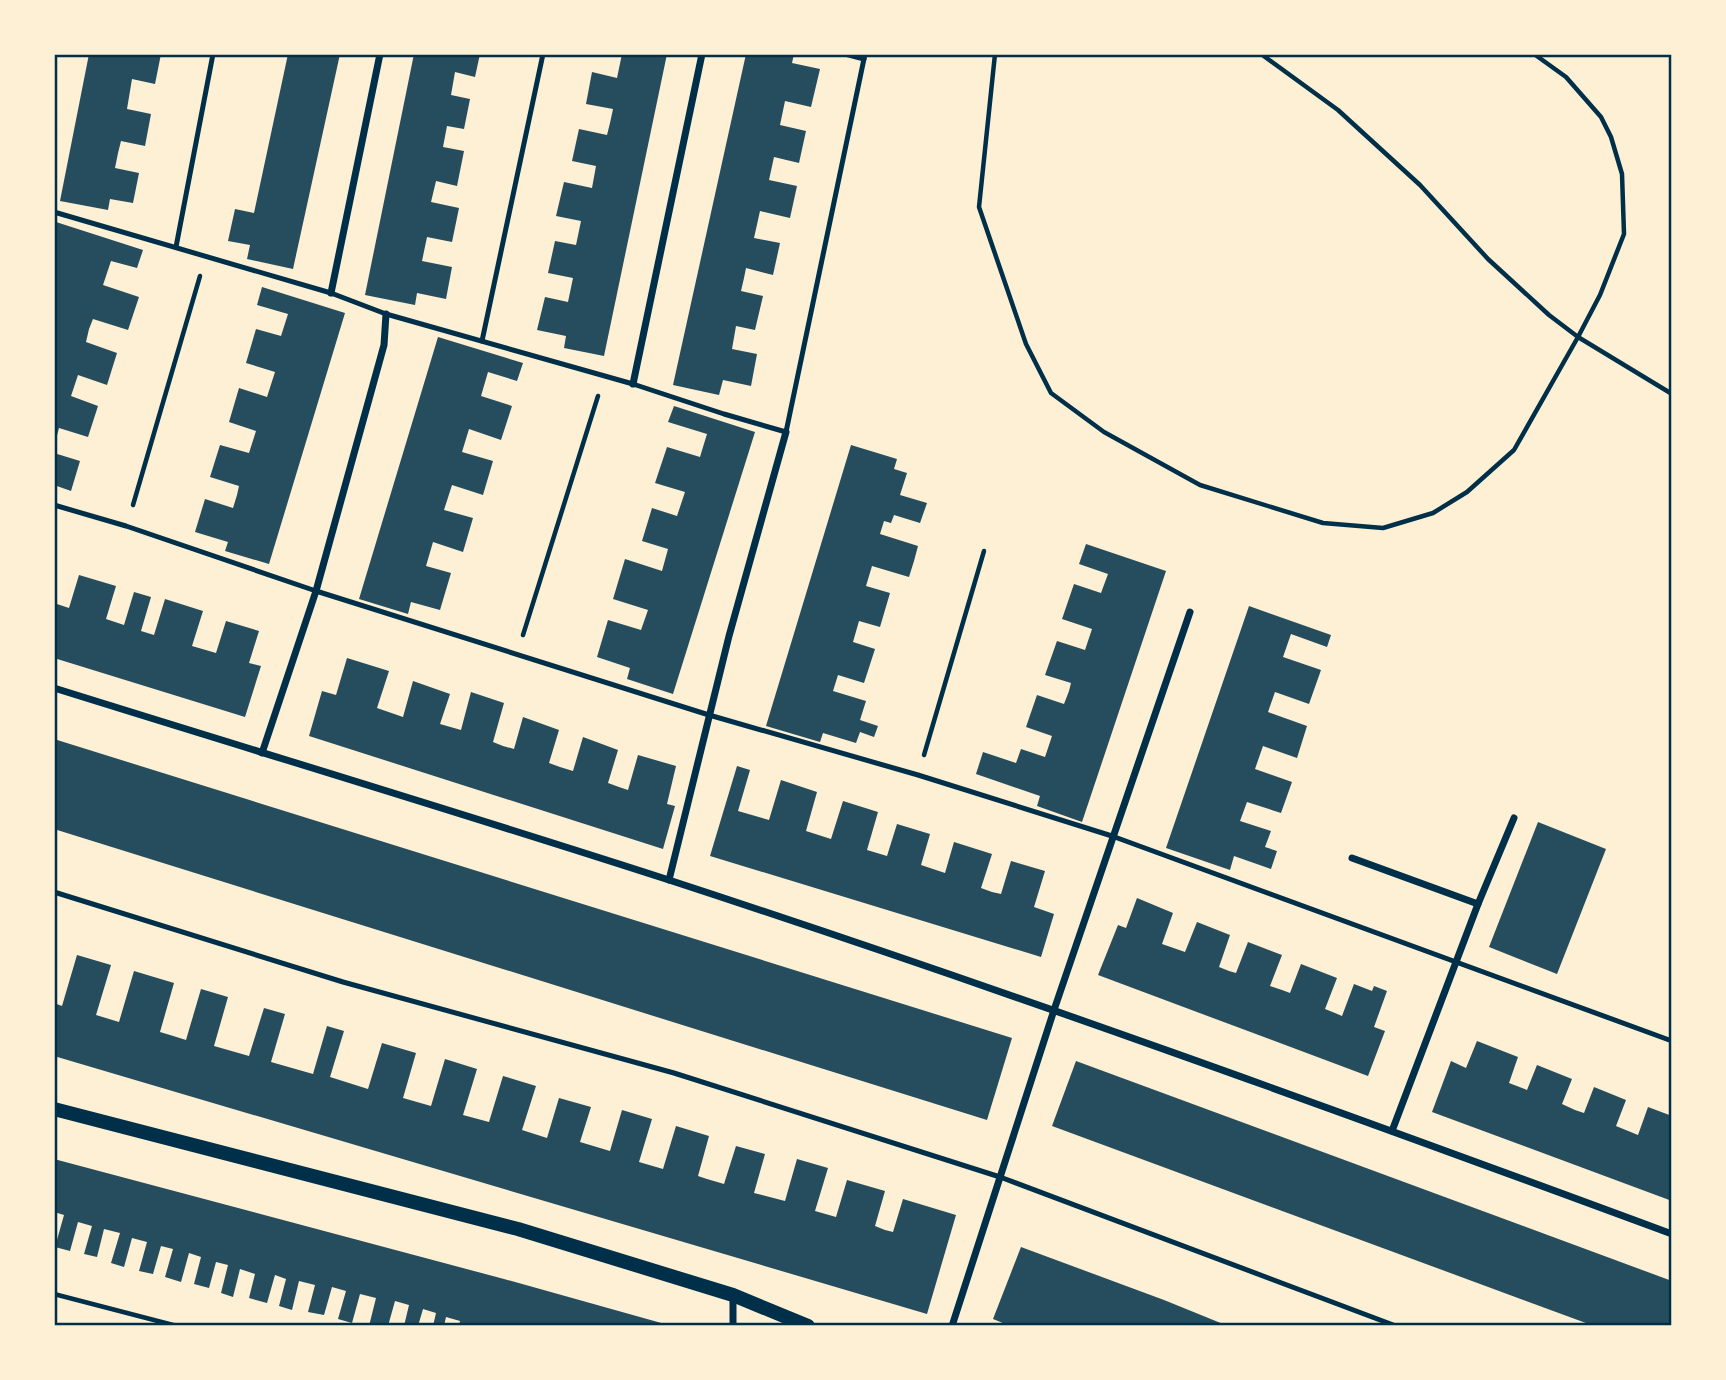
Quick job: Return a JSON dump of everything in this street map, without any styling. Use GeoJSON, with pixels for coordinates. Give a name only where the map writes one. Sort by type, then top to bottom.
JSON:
{"type":"FeatureCollection","features":[{"type":"Feature","properties":{"kind":"main road"},"geometry":{"type":"LineString","coordinates":[[54,1109],[518,1229],[733,1295],[808,1326]]}},
{"type":"Feature","properties":{"kind":"street"},"geometry":{"type":"LineString","coordinates":[[331,293],[380,54]]}},
{"type":"Feature","properties":{"kind":"street"},"geometry":{"type":"LineString","coordinates":[[633,383],[702,54]]}},
{"type":"Feature","properties":{"kind":"street"},"geometry":{"type":"LineString","coordinates":[[262,753],[316,591],[384,345],[386,314]]}},
{"type":"Feature","properties":{"kind":"street"},"geometry":{"type":"LineString","coordinates":[[668,880],[709,715],[786,432]]}},
{"type":"Feature","properties":{"kind":"street"},"geometry":{"type":"LineString","coordinates":[[952,1326],[1112,836],[1191,612]]}},
{"type":"Feature","properties":{"kind":"street"},"geometry":{"type":"LineString","coordinates":[[54,688],[668,880],[1054,1010],[1672,1234]]}},
{"type":"Feature","properties":{"kind":"street"},"geometry":{"type":"LineString","coordinates":[[1392,1131],[1478,904],[1514,818]]}},
{"type":"Feature","properties":{"kind":"street"},"geometry":{"type":"LineString","coordinates":[[1352,858],[1478,904]]}},
{"type":"Feature","properties":{"kind":"street"},"geometry":{"type":"LineString","coordinates":[[733,1295],[733,1326]]}},
{"type":"Feature","properties":{"kind":"lane"},"geometry":{"type":"LineString","coordinates":[[176,247],[213,54]]}},
{"type":"Feature","properties":{"kind":"lane"},"geometry":{"type":"LineString","coordinates":[[482,341],[543,54]]}},
{"type":"Feature","properties":{"kind":"lane"},"geometry":{"type":"LineString","coordinates":[[54,212],[331,293],[386,314],[633,383],[786,432],[865,57],[845,54]]}},
{"type":"Feature","properties":{"kind":"lane"},"geometry":{"type":"LineString","coordinates":[[54,505],[709,715],[918,775],[1112,836],[1672,1041]]}},
{"type":"Feature","properties":{"kind":"lane"},"geometry":{"type":"LineString","coordinates":[[54,892],[343,982],[674,1073],[1000,1177],[1396,1326]]}},
{"type":"Feature","properties":{"kind":"path"},"geometry":{"type":"LineString","coordinates":[[995,54],[979,206],[1026,344],[1051,393],[1104,432],[1200,485],[1323,523],[1383,528],[1433,513],[1467,492],[1514,450],[1600,295],[1625,234],[1622,174],[1611,137],[1601,117],[1566,77],[1534,54]]}},
{"type":"Feature","properties":{"kind":"path"},"geometry":{"type":"LineString","coordinates":[[1261,54],[1338,110],[1420,186],[1488,259],[1549,315],[1578,337],[1672,394]]}},
{"type":"Feature","properties":{"kind":"path"},"geometry":{"type":"LineString","coordinates":[[126,526],[206,256]]}},
{"type":"Feature","properties":{"kind":"path"},"geometry":{"type":"LineString","coordinates":[[517,653],[604,376]]}},
{"type":"Feature","properties":{"kind":"path"},"geometry":{"type":"LineString","coordinates":[[918,775],[985,551]]}},
{"type":"Feature","properties":{"kind":"path"},"geometry":{"type":"LineString","coordinates":[[54,1294],[177,1326]]}},
{"type":"Feature","properties":{"kind":"building"},"geometry":{"type":"Polygon","coordinates":[[[89,54],[161,54],[155,84],[132,79],[127,109],[151,114],[145,146],[121,141],[115,168],[139,173],[133,203],[110,199],[108,210],[60,201],[89,54]]]}},
{"type":"Feature","properties":{"kind":"building"},"geometry":{"type":"Polygon","coordinates":[[[288,54],[340,54],[293,269],[247,259],[250,245],[228,241],[235,209],[254,213],[288,54]]]}},
{"type":"Feature","properties":{"kind":"building"},"geometry":{"type":"Polygon","coordinates":[[[414,54],[480,54],[475,77],[455,72],[451,95],[470,99],[464,129],[447,126],[443,147],[464,151],[457,186],[436,181],[431,202],[459,208],[452,242],[427,237],[422,261],[452,267],[446,299],[417,293],[415,305],[365,295],[414,54]]]}},
{"type":"Feature","properties":{"kind":"building"},"geometry":{"type":"Polygon","coordinates":[[[622,54],[667,54],[604,356],[564,348],[566,336],[537,330],[545,297],[568,302],[573,278],[548,273],[555,241],[576,245],[581,221],[556,216],[564,182],[592,188],[596,166],[572,161],[579,129],[607,135],[613,109],[586,104],[592,72],[617,78],[622,54]]]}},
{"type":"Feature","properties":{"kind":"building"},"geometry":{"type":"Polygon","coordinates":[[[746,54],[794,54],[792,63],[820,69],[811,107],[785,101],[780,125],[806,131],[799,163],[774,157],[769,180],[797,186],[790,218],[760,211],[754,238],[780,243],[773,275],[746,268],[741,291],[763,296],[755,330],[736,326],[732,349],[757,354],[751,386],[723,380],[719,395],[673,385],[746,54]]]}},
{"type":"Feature","properties":{"kind":"building"},"geometry":{"type":"Polygon","coordinates":[[[56,222],[143,250],[137,268],[111,261],[103,285],[139,297],[128,330],[93,319],[89,329],[86,342],[117,353],[107,385],[78,375],[71,396],[98,406],[88,437],[59,428],[55,443],[56,222]]]}},
{"type":"Feature","properties":{"kind":"building"},"geometry":{"type":"Polygon","coordinates":[[[262,287],[345,313],[269,564],[225,551],[228,542],[195,532],[205,499],[233,508],[237,495],[239,486],[210,477],[220,445],[249,453],[256,431],[229,422],[239,388],[267,397],[275,372],[246,363],[256,329],[281,336],[288,314],[257,305],[262,287]]]}},
{"type":"Feature","properties":{"kind":"building"},"geometry":{"type":"Polygon","coordinates":[[[438,337],[523,363],[517,381],[488,372],[481,396],[512,406],[501,440],[469,429],[462,452],[493,461],[483,495],[452,485],[444,510],[473,518],[463,552],[433,542],[426,566],[451,573],[440,610],[411,602],[408,614],[359,599],[438,337]]]}},
{"type":"Feature","properties":{"kind":"building"},"geometry":{"type":"Polygon","coordinates":[[[674,406],[755,432],[673,694],[627,679],[630,668],[597,657],[608,620],[641,630],[648,610],[613,599],[625,559],[662,571],[668,549],[642,541],[652,508],[677,516],[685,492],[655,483],[667,447],[700,457],[707,434],[668,422],[674,406]]]}},
{"type":"Feature","properties":{"kind":"building"},"geometry":{"type":"Polygon","coordinates":[[[851,445],[897,459],[894,469],[907,473],[900,495],[927,503],[920,523],[894,515],[891,523],[884,521],[880,534],[918,546],[914,561],[909,577],[872,566],[866,586],[890,593],[880,627],[859,621],[853,642],[875,649],[864,683],[838,675],[833,691],[866,701],[860,720],[878,726],[874,737],[860,732],[856,743],[823,733],[820,742],[766,726],[851,445]]]}},
{"type":"Feature","properties":{"kind":"building"},"geometry":{"type":"Polygon","coordinates":[[[54,453],[80,461],[71,491],[54,485],[54,453]]]}},
{"type":"Feature","properties":{"kind":"building"},"geometry":{"type":"Polygon","coordinates":[[[1086,544],[1166,571],[1082,822],[1037,806],[1040,796],[976,774],[983,752],[1016,763],[1021,749],[1045,757],[1052,736],[1026,727],[1037,695],[1064,704],[1071,683],[1045,675],[1057,641],[1085,650],[1092,629],[1062,619],[1074,584],[1101,593],[1108,574],[1079,564],[1086,544]]]}},
{"type":"Feature","properties":{"kind":"building"},"geometry":{"type":"Polygon","coordinates":[[[79,575],[116,586],[106,619],[124,625],[134,592],[151,597],[141,631],[154,635],[165,599],[203,611],[192,646],[216,653],[226,621],[259,631],[249,663],[261,666],[245,717],[54,658],[54,603],[69,608],[79,575]]]}},
{"type":"Feature","properties":{"kind":"building"},"geometry":{"type":"Polygon","coordinates":[[[1249,606],[1331,635],[1327,647],[1291,634],[1283,657],[1321,670],[1309,704],[1275,692],[1268,712],[1307,726],[1297,758],[1263,746],[1255,769],[1292,782],[1281,813],[1247,802],[1240,821],[1271,831],[1265,847],[1277,851],[1271,869],[1234,856],[1230,870],[1166,848],[1249,606]]]}},
{"type":"Feature","properties":{"kind":"building"},"geometry":{"type":"Polygon","coordinates":[[[347,658],[389,671],[377,708],[403,717],[413,681],[450,694],[440,724],[461,730],[471,692],[504,703],[493,742],[503,746],[514,749],[523,717],[559,730],[549,763],[560,767],[573,771],[583,737],[618,750],[608,783],[628,790],[638,755],[676,766],[667,804],[675,806],[663,849],[309,736],[322,691],[336,695],[347,658]]]}},
{"type":"Feature","properties":{"kind":"building"},"geometry":{"type":"Polygon","coordinates":[[[54,739],[1012,1038],[987,1120],[54,829],[54,739]]]}},
{"type":"Feature","properties":{"kind":"building"},"geometry":{"type":"Polygon","coordinates":[[[737,766],[750,770],[738,811],[769,820],[781,780],[817,792],[806,831],[831,839],[843,801],[878,812],[867,850],[887,856],[897,824],[930,834],[921,865],[945,873],[954,842],[992,854],[981,888],[992,892],[1001,894],[1011,861],[1045,871],[1034,907],[1054,914],[1041,957],[710,856],[737,766]]]}},
{"type":"Feature","properties":{"kind":"building"},"geometry":{"type":"Polygon","coordinates":[[[1538,822],[1606,849],[1557,974],[1489,947],[1538,822]]]}},
{"type":"Feature","properties":{"kind":"building"},"geometry":{"type":"Polygon","coordinates":[[[1137,898],[1173,913],[1162,944],[1185,952],[1197,922],[1230,935],[1219,967],[1229,971],[1236,973],[1248,942],[1282,955],[1270,986],[1290,993],[1301,964],[1337,978],[1325,1009],[1342,1016],[1354,984],[1372,991],[1374,986],[1387,991],[1374,1027],[1385,1031],[1368,1076],[1098,975],[1118,925],[1126,928],[1137,898]]]}},
{"type":"Feature","properties":{"kind":"building"},"geometry":{"type":"Polygon","coordinates":[[[77,955],[111,965],[96,1015],[119,1022],[134,971],[174,983],[160,1032],[186,1040],[201,989],[228,997],[214,1046],[249,1056],[264,1008],[285,1014],[271,1062],[313,1074],[327,1026],[344,1031],[330,1077],[368,1089],[382,1043],[416,1053],[403,1098],[431,1106],[445,1059],[477,1069],[463,1115],[489,1122],[503,1076],[536,1086],[522,1130],[547,1138],[559,1098],[591,1107],[580,1142],[610,1151],[622,1110],[652,1119],[639,1162],[663,1169],[676,1126],[709,1136],[698,1176],[707,1179],[724,1184],[736,1146],[765,1154],[754,1193],[785,1201],[797,1159],[828,1168],[815,1211],[836,1217],[847,1180],[885,1191],[875,1226],[885,1230],[893,1232],[903,1199],[956,1215],[927,1314],[54,1056],[54,1003],[62,1006],[77,955]]]}},
{"type":"Feature","properties":{"kind":"building"},"geometry":{"type":"Polygon","coordinates":[[[1477,1041],[1518,1057],[1509,1083],[1527,1090],[1537,1065],[1572,1079],[1562,1104],[1575,1110],[1584,1113],[1594,1087],[1626,1100],[1616,1126],[1638,1135],[1648,1107],[1672,1116],[1672,1201],[1432,1112],[1451,1061],[1466,1068],[1477,1041]]]}},
{"type":"Feature","properties":{"kind":"building"},"geometry":{"type":"Polygon","coordinates":[[[1076,1061],[1672,1281],[1672,1326],[1594,1326],[1052,1126],[1076,1061]]]}},
{"type":"Feature","properties":{"kind":"building"},"geometry":{"type":"Polygon","coordinates":[[[54,1159],[672,1326],[459,1326],[460,1321],[446,1317],[444,1326],[433,1326],[436,1313],[423,1309],[418,1326],[404,1326],[409,1305],[395,1301],[388,1326],[369,1326],[376,1298],[360,1294],[352,1323],[338,1319],[346,1291],[332,1287],[324,1315],[308,1312],[315,1285],[299,1281],[292,1310],[279,1306],[286,1279],[275,1275],[267,1303],[249,1298],[255,1274],[240,1269],[233,1297],[221,1293],[228,1265],[216,1262],[209,1288],[194,1284],[201,1257],[189,1253],[181,1282],[165,1277],[173,1249],[161,1246],[153,1274],[139,1271],[147,1242],[132,1238],[124,1267],[111,1263],[120,1233],[104,1229],[97,1257],[84,1254],[92,1226],[78,1222],[70,1251],[55,1247],[64,1215],[54,1212],[54,1159]]]}},
{"type":"Feature","properties":{"kind":"building"},"geometry":{"type":"Polygon","coordinates":[[[1021,1247],[1228,1326],[1010,1326],[993,1319],[1021,1247]]]}}]}
